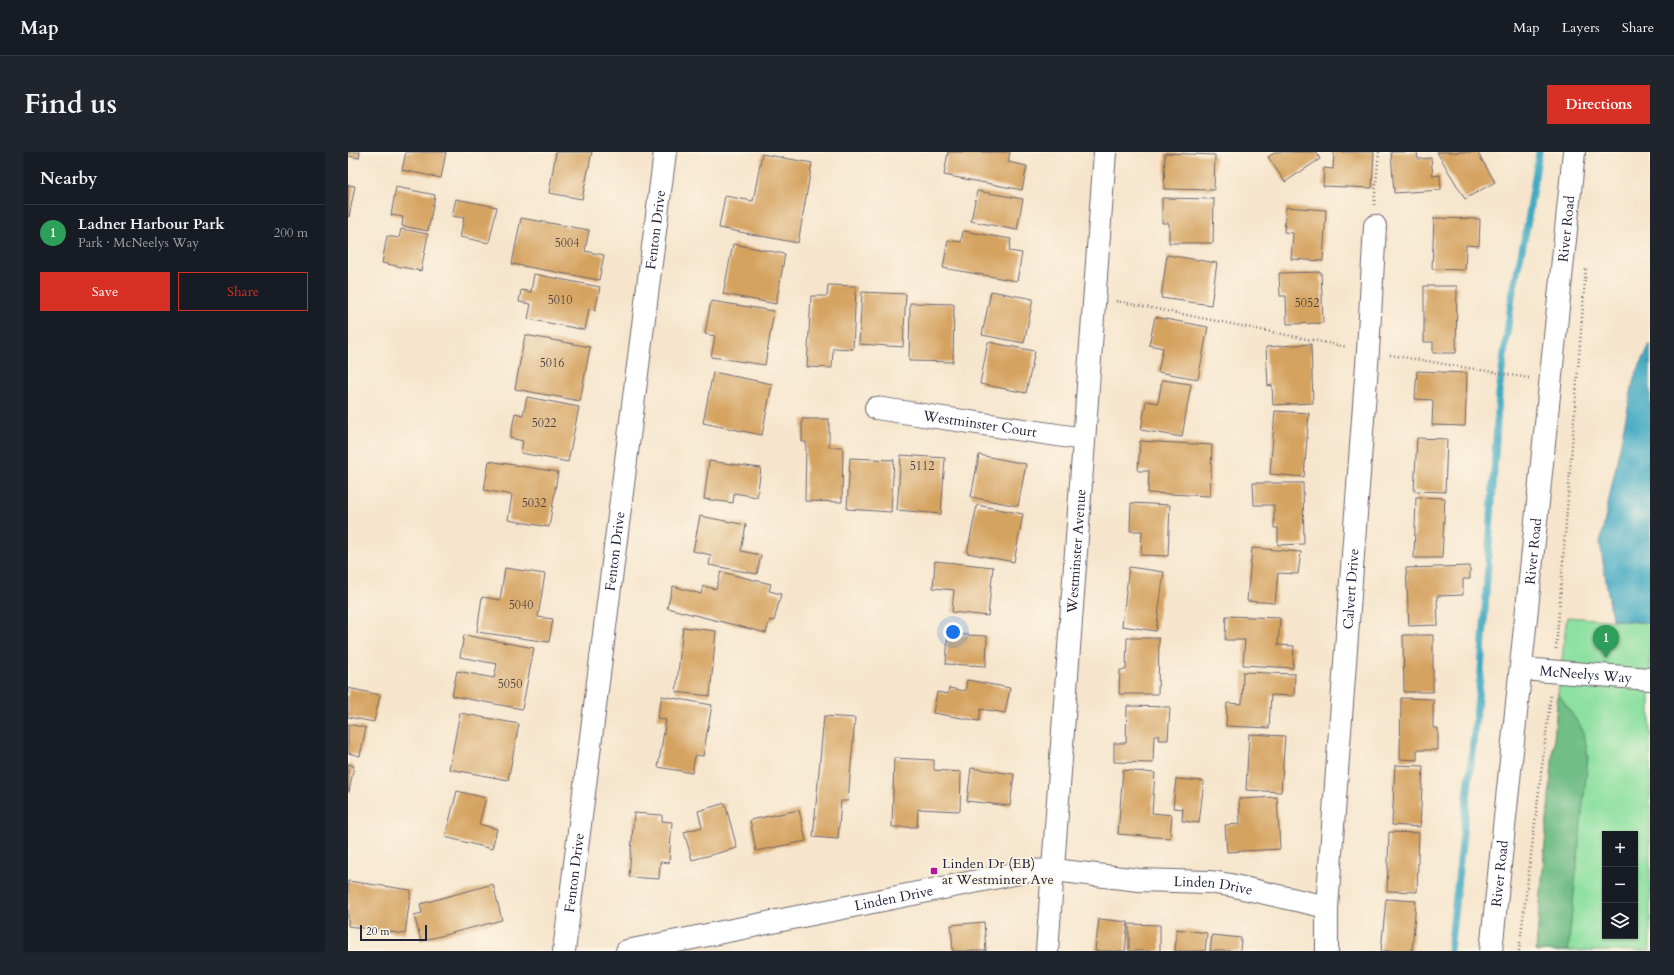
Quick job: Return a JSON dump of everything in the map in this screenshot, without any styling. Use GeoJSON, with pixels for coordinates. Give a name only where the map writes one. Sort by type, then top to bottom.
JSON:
{"type":"FeatureCollection","features":[{"type":"Feature","properties":{"kind":"street","name":"Fenton Drive"},"geometry":{"type":"LineString","coordinates":[[564,951],[665,152]]}},
{"type":"Feature","properties":{"kind":"street","name":"Westminster Avenue"},"geometry":{"type":"LineString","coordinates":[[1047,951],[1105,152]]}},
{"type":"Feature","properties":{"kind":"street","name":"River Road"},"geometry":{"type":"LineString","coordinates":[[1491,951],[1522,669],[1574,152]]}},
{"type":"Feature","properties":{"kind":"street","name":"Calvert Drive"},"geometry":{"type":"LineString","coordinates":[[1327,951],[1327,907],[1368,351],[1375,226]]}},
{"type":"Feature","properties":{"kind":"street","name":"Westminster Court"},"geometry":{"type":"LineString","coordinates":[[876,408],[1084,439]]}},
{"type":"Feature","properties":{"kind":"street","name":"McNeelys Way"},"geometry":{"type":"LineString","coordinates":[[1522,669],[1650,679]]}},
{"type":"Feature","properties":{"kind":"street","name":"Linden Drive"},"geometry":{"type":"LineString","coordinates":[[627,951],[1028,871],[1054,870],[1132,880],[1209,882],[1230,885],[1327,907]]}},
{"type":"Feature","properties":{"kind":"path"},"geometry":{"type":"LineString","coordinates":[[1375,226],[1374,216],[1379,152]]}},
{"type":"Feature","properties":{"kind":"path"},"geometry":{"type":"LineString","coordinates":[[1556,647],[1586,266]]}},
{"type":"Feature","properties":{"kind":"path"},"geometry":{"type":"LineString","coordinates":[[1111,300],[1351,348]]}},
{"type":"Feature","properties":{"kind":"path"},"geometry":{"type":"LineString","coordinates":[[1386,354],[1526,378]]}},
{"type":"Feature","properties":{"kind":"path"},"geometry":{"type":"LineString","coordinates":[[1519,951],[1551,697]]}},
{"type":"Feature","properties":{"kind":"green space"},"geometry":{"type":"Polygon","coordinates":[[[1567,617],[1650,623],[1650,951],[1536,951],[1558,693],[1567,617]]]}},
{"type":"Feature","properties":{"kind":"green space"},"geometry":{"type":"Polygon","coordinates":[[[1558,693],[1584,732],[1588,757],[1568,951],[1536,951],[1558,693]]]}},
{"type":"Feature","properties":{"kind":"water"},"geometry":{"type":"Polygon","coordinates":[[[1650,344],[1650,623],[1612,619],[1600,543],[1634,378],[1650,344]]]}},
{"type":"Feature","properties":{"kind":"building"},"geometry":{"type":"Polygon","coordinates":[[[348,152],[360,152],[359,158],[348,156],[348,152]]]}},
{"type":"Feature","properties":{"kind":"building"},"geometry":{"type":"Polygon","coordinates":[[[406,152],[446,152],[441,178],[402,170],[406,152]]]}},
{"type":"Feature","properties":{"kind":"building"},"geometry":{"type":"Polygon","coordinates":[[[556,152],[592,152],[582,199],[549,193],[556,152]]]}},
{"type":"Feature","properties":{"kind":"building"},"geometry":{"type":"Polygon","coordinates":[[[948,152],[1010,152],[1008,162],[1027,166],[1022,190],[944,175],[948,152]]]}},
{"type":"Feature","properties":{"kind":"building"},"geometry":{"type":"Polygon","coordinates":[[[1276,152],[1316,152],[1320,159],[1285,182],[1268,157],[1276,152]]]}},
{"type":"Feature","properties":{"kind":"building"},"geometry":{"type":"Polygon","coordinates":[[[1334,152],[1374,152],[1372,188],[1323,186],[1324,168],[1333,169],[1334,152]]]}},
{"type":"Feature","properties":{"kind":"building"},"geometry":{"type":"Polygon","coordinates":[[[1391,152],[1417,152],[1418,159],[1431,158],[1433,176],[1440,175],[1441,190],[1394,193],[1391,152]]]}},
{"type":"Feature","properties":{"kind":"building"},"geometry":{"type":"Polygon","coordinates":[[[1437,152],[1477,152],[1495,182],[1465,199],[1437,152]]]}},
{"type":"Feature","properties":{"kind":"building"},"geometry":{"type":"Polygon","coordinates":[[[1165,153],[1215,155],[1214,190],[1164,189],[1165,153]]]}},
{"type":"Feature","properties":{"kind":"building"},"geometry":{"type":"Polygon","coordinates":[[[762,154],[812,163],[798,243],[719,228],[725,196],[753,201],[762,154]]]}},
{"type":"Feature","properties":{"kind":"building"},"geometry":{"type":"Polygon","coordinates":[[[348,185],[355,186],[349,217],[348,217],[348,185]]]}},
{"type":"Feature","properties":{"kind":"building"},"geometry":{"type":"Polygon","coordinates":[[[396,187],[435,195],[428,231],[402,226],[403,217],[391,215],[396,187]]]}},
{"type":"Feature","properties":{"kind":"building"},"geometry":{"type":"Polygon","coordinates":[[[977,191],[1023,199],[1017,230],[971,221],[977,191]]]}},
{"type":"Feature","properties":{"kind":"building"},"geometry":{"type":"Polygon","coordinates":[[[1162,198],[1214,199],[1213,243],[1169,243],[1169,223],[1162,223],[1162,198]]]}},
{"type":"Feature","properties":{"kind":"building"},"geometry":{"type":"Polygon","coordinates":[[[456,199],[497,207],[489,243],[460,237],[464,218],[452,216],[456,199]]]}},
{"type":"Feature","properties":{"kind":"building"},"geometry":{"type":"Polygon","coordinates":[[[1286,207],[1326,210],[1323,261],[1291,259],[1293,233],[1284,232],[1286,207]]]}},
{"type":"Feature","properties":{"kind":"building"},"geometry":{"type":"Polygon","coordinates":[[[521,218],[589,230],[585,251],[604,255],[599,280],[512,264],[521,218]]]}},
{"type":"Feature","properties":{"kind":"building"},"geometry":{"type":"Polygon","coordinates":[[[1434,218],[1480,219],[1479,246],[1466,245],[1465,270],[1432,269],[1434,218]]]}},
{"type":"Feature","properties":{"kind":"building"},"geometry":{"type":"Polygon","coordinates":[[[401,229],[428,234],[421,271],[382,263],[387,236],[399,238],[401,229]]]}},
{"type":"Feature","properties":{"kind":"building"},"geometry":{"type":"Polygon","coordinates":[[[963,231],[1011,239],[1009,251],[1022,253],[1017,281],[943,268],[948,240],[961,242],[963,231]]]}},
{"type":"Feature","properties":{"kind":"building"},"geometry":{"type":"Polygon","coordinates":[[[733,244],[785,254],[776,304],[723,294],[733,244]]]}},
{"type":"Feature","properties":{"kind":"building"},"geometry":{"type":"Polygon","coordinates":[[[1167,255],[1217,263],[1211,305],[1161,298],[1167,255]]]}},
{"type":"Feature","properties":{"kind":"building"},"geometry":{"type":"Polygon","coordinates":[[[1321,272],[1323,323],[1287,324],[1286,296],[1280,296],[1279,273],[1321,272]]]}},
{"type":"Feature","properties":{"kind":"building"},"geometry":{"type":"Polygon","coordinates":[[[534,274],[600,287],[595,311],[589,309],[585,330],[528,319],[531,304],[519,302],[521,290],[531,292],[534,274]]]}},
{"type":"Feature","properties":{"kind":"building"},"geometry":{"type":"Polygon","coordinates":[[[828,285],[856,286],[853,349],[833,348],[832,368],[807,367],[811,296],[827,296],[828,285]]]}},
{"type":"Feature","properties":{"kind":"building"},"geometry":{"type":"Polygon","coordinates":[[[1424,286],[1457,286],[1456,353],[1433,353],[1433,342],[1424,342],[1424,286]]]}},
{"type":"Feature","properties":{"kind":"building"},"geometry":{"type":"Polygon","coordinates":[[[991,291],[1033,299],[1024,343],[982,335],[991,291]]]}},
{"type":"Feature","properties":{"kind":"building"},"geometry":{"type":"Polygon","coordinates":[[[862,292],[906,294],[903,347],[859,344],[862,292]]]}},
{"type":"Feature","properties":{"kind":"building"},"geometry":{"type":"Polygon","coordinates":[[[711,301],[774,311],[765,365],[711,357],[715,336],[705,334],[711,301]]]}},
{"type":"Feature","properties":{"kind":"building"},"geometry":{"type":"Polygon","coordinates":[[[910,303],[954,304],[953,362],[909,361],[910,303]]]}},
{"type":"Feature","properties":{"kind":"building"},"geometry":{"type":"Polygon","coordinates":[[[1155,317],[1208,327],[1198,379],[1158,372],[1163,348],[1149,345],[1155,317]]]}},
{"type":"Feature","properties":{"kind":"building"},"geometry":{"type":"Polygon","coordinates":[[[525,335],[590,347],[580,401],[515,389],[525,335]]]}},
{"type":"Feature","properties":{"kind":"building"},"geometry":{"type":"Polygon","coordinates":[[[988,342],[1035,351],[1026,393],[980,384],[988,342]]]}},
{"type":"Feature","properties":{"kind":"building"},"geometry":{"type":"Polygon","coordinates":[[[1311,344],[1313,403],[1273,405],[1272,385],[1268,386],[1266,347],[1311,344]]]}},
{"type":"Feature","properties":{"kind":"building"},"geometry":{"type":"Polygon","coordinates":[[[1417,371],[1467,373],[1465,426],[1432,425],[1433,400],[1415,399],[1417,371]]]}},
{"type":"Feature","properties":{"kind":"building"},"geometry":{"type":"Polygon","coordinates":[[[713,372],[772,384],[762,435],[703,423],[713,372]]]}},
{"type":"Feature","properties":{"kind":"building"},"geometry":{"type":"Polygon","coordinates":[[[1162,380],[1191,384],[1182,437],[1141,430],[1146,401],[1158,403],[1162,380]]]}},
{"type":"Feature","properties":{"kind":"building"},"geometry":{"type":"Polygon","coordinates":[[[527,397],[579,407],[568,462],[521,453],[523,441],[510,438],[515,413],[523,415],[527,397]]]}},
{"type":"Feature","properties":{"kind":"building"},"geometry":{"type":"Polygon","coordinates":[[[1275,411],[1309,413],[1304,477],[1270,474],[1275,411]]]}},
{"type":"Feature","properties":{"kind":"building"},"geometry":{"type":"Polygon","coordinates":[[[802,419],[829,419],[829,447],[843,447],[842,502],[805,501],[806,442],[802,442],[802,419]]]}},
{"type":"Feature","properties":{"kind":"building"},"geometry":{"type":"Polygon","coordinates":[[[1417,438],[1447,439],[1445,492],[1414,491],[1417,438]]]}},
{"type":"Feature","properties":{"kind":"building"},"geometry":{"type":"Polygon","coordinates":[[[1140,441],[1212,445],[1210,496],[1148,493],[1149,471],[1138,471],[1140,441]]]}},
{"type":"Feature","properties":{"kind":"building"},"geometry":{"type":"Polygon","coordinates":[[[901,455],[945,458],[941,514],[897,510],[901,455]]]}},
{"type":"Feature","properties":{"kind":"building"},"geometry":{"type":"Polygon","coordinates":[[[979,455],[1026,464],[1018,506],[971,497],[979,455]]]}},
{"type":"Feature","properties":{"kind":"building"},"geometry":{"type":"Polygon","coordinates":[[[850,458],[894,460],[891,512],[847,509],[850,458]]]}},
{"type":"Feature","properties":{"kind":"building"},"geometry":{"type":"Polygon","coordinates":[[[489,461],[558,472],[549,527],[508,520],[512,495],[484,490],[489,461]]]}},
{"type":"Feature","properties":{"kind":"building"},"geometry":{"type":"Polygon","coordinates":[[[709,461],[761,468],[757,497],[734,493],[733,503],[704,499],[709,461]]]}},
{"type":"Feature","properties":{"kind":"building"},"geometry":{"type":"Polygon","coordinates":[[[1253,483],[1303,483],[1304,544],[1278,545],[1278,528],[1274,528],[1274,505],[1254,505],[1253,483]]]}},
{"type":"Feature","properties":{"kind":"building"},"geometry":{"type":"Polygon","coordinates":[[[1416,497],[1445,498],[1442,558],[1414,558],[1416,497]]]}},
{"type":"Feature","properties":{"kind":"building"},"geometry":{"type":"Polygon","coordinates":[[[1131,503],[1170,505],[1168,556],[1141,555],[1142,531],[1130,531],[1131,503]]]}},
{"type":"Feature","properties":{"kind":"building"},"geometry":{"type":"Polygon","coordinates":[[[977,505],[1023,514],[1014,562],[967,553],[977,505]]]}},
{"type":"Feature","properties":{"kind":"building"},"geometry":{"type":"Polygon","coordinates":[[[700,516],[746,525],[741,551],[761,555],[757,574],[709,565],[711,555],[693,551],[700,516]]]}},
{"type":"Feature","properties":{"kind":"building"},"geometry":{"type":"Polygon","coordinates":[[[1252,548],[1301,552],[1298,574],[1278,573],[1275,603],[1247,601],[1252,548]]]}},
{"type":"Feature","properties":{"kind":"building"},"geometry":{"type":"Polygon","coordinates":[[[935,561],[993,567],[988,616],[952,612],[954,590],[933,588],[935,561]]]}},
{"type":"Feature","properties":{"kind":"building"},"geometry":{"type":"Polygon","coordinates":[[[1470,566],[1470,579],[1463,579],[1463,595],[1437,596],[1438,625],[1409,626],[1406,568],[1470,566]]]}},
{"type":"Feature","properties":{"kind":"building"},"geometry":{"type":"Polygon","coordinates":[[[1129,567],[1164,572],[1156,631],[1122,626],[1129,567]]]}},
{"type":"Feature","properties":{"kind":"building"},"geometry":{"type":"Polygon","coordinates":[[[505,568],[545,574],[538,617],[553,619],[549,642],[477,632],[482,597],[500,600],[505,568]]]}},
{"type":"Feature","properties":{"kind":"building"},"geometry":{"type":"Polygon","coordinates":[[[721,572],[771,584],[769,591],[781,594],[774,621],[770,620],[766,633],[667,608],[673,586],[701,594],[703,586],[716,589],[721,572]]]}},
{"type":"Feature","properties":{"kind":"building"},"geometry":{"type":"Polygon","coordinates":[[[1226,616],[1280,618],[1278,645],[1294,646],[1293,668],[1243,665],[1245,640],[1225,640],[1226,616]]]}},
{"type":"Feature","properties":{"kind":"building"},"geometry":{"type":"Polygon","coordinates":[[[683,627],[716,631],[710,696],[676,692],[683,627]]]}},
{"type":"Feature","properties":{"kind":"building"},"geometry":{"type":"Polygon","coordinates":[[[948,634],[987,636],[986,666],[946,664],[948,634]]]}},
{"type":"Feature","properties":{"kind":"building"},"geometry":{"type":"Polygon","coordinates":[[[464,635],[534,648],[522,709],[452,696],[457,671],[494,678],[497,664],[460,657],[464,635]]]}},
{"type":"Feature","properties":{"kind":"building"},"geometry":{"type":"Polygon","coordinates":[[[1403,635],[1433,635],[1433,692],[1404,692],[1403,635]]]}},
{"type":"Feature","properties":{"kind":"building"},"geometry":{"type":"Polygon","coordinates":[[[1127,638],[1159,638],[1158,694],[1119,694],[1120,670],[1126,670],[1127,638]]]}},
{"type":"Feature","properties":{"kind":"building"},"geometry":{"type":"Polygon","coordinates":[[[1243,672],[1295,674],[1294,696],[1271,695],[1269,728],[1226,726],[1227,703],[1242,704],[1243,672]]]}},
{"type":"Feature","properties":{"kind":"building"},"geometry":{"type":"Polygon","coordinates":[[[967,680],[1010,688],[1005,713],[981,709],[979,721],[933,713],[937,692],[948,694],[949,688],[965,691],[967,680]]]}},
{"type":"Feature","properties":{"kind":"building"},"geometry":{"type":"Polygon","coordinates":[[[348,688],[380,695],[374,722],[348,717],[348,688]]]}},
{"type":"Feature","properties":{"kind":"building"},"geometry":{"type":"Polygon","coordinates":[[[662,696],[712,705],[703,756],[695,755],[692,773],[658,767],[666,720],[657,718],[662,696]]]}},
{"type":"Feature","properties":{"kind":"building"},"geometry":{"type":"Polygon","coordinates":[[[1401,698],[1433,699],[1433,728],[1438,728],[1438,750],[1417,750],[1417,760],[1400,759],[1401,698]]]}},
{"type":"Feature","properties":{"kind":"building"},"geometry":{"type":"Polygon","coordinates":[[[1127,706],[1170,707],[1168,740],[1158,740],[1159,735],[1154,735],[1153,763],[1114,762],[1114,743],[1126,743],[1127,706]]]}},
{"type":"Feature","properties":{"kind":"building"},"geometry":{"type":"Polygon","coordinates":[[[460,713],[519,724],[508,780],[449,769],[460,713]]]}},
{"type":"Feature","properties":{"kind":"building"},"geometry":{"type":"Polygon","coordinates":[[[824,716],[855,718],[848,801],[841,801],[838,839],[813,837],[824,716]]]}},
{"type":"Feature","properties":{"kind":"building"},"geometry":{"type":"Polygon","coordinates":[[[348,724],[366,728],[360,756],[348,753],[348,724]]]}},
{"type":"Feature","properties":{"kind":"building"},"geometry":{"type":"Polygon","coordinates":[[[1249,734],[1285,736],[1281,792],[1246,790],[1249,734]]]}},
{"type":"Feature","properties":{"kind":"building"},"geometry":{"type":"Polygon","coordinates":[[[894,758],[934,760],[934,770],[961,772],[960,811],[918,809],[917,827],[892,827],[894,758]]]}},
{"type":"Feature","properties":{"kind":"building"},"geometry":{"type":"Polygon","coordinates":[[[348,764],[354,766],[349,792],[348,792],[348,764]]]}},
{"type":"Feature","properties":{"kind":"building"},"geometry":{"type":"Polygon","coordinates":[[[1395,765],[1423,766],[1420,827],[1392,825],[1395,765]]]}},
{"type":"Feature","properties":{"kind":"building"},"geometry":{"type":"Polygon","coordinates":[[[971,768],[1014,774],[1010,806],[967,801],[971,768]]]}},
{"type":"Feature","properties":{"kind":"building"},"geometry":{"type":"Polygon","coordinates":[[[1123,770],[1155,773],[1152,813],[1172,815],[1170,838],[1118,834],[1123,770]]]}},
{"type":"Feature","properties":{"kind":"building"},"geometry":{"type":"Polygon","coordinates":[[[1176,779],[1204,781],[1199,823],[1182,821],[1183,809],[1173,808],[1176,779]]]}},
{"type":"Feature","properties":{"kind":"building"},"geometry":{"type":"Polygon","coordinates":[[[457,791],[486,798],[479,824],[497,829],[492,849],[445,837],[457,791]]]}},
{"type":"Feature","properties":{"kind":"building"},"geometry":{"type":"Polygon","coordinates":[[[1277,797],[1280,849],[1227,852],[1225,825],[1240,824],[1239,799],[1277,797]]]}},
{"type":"Feature","properties":{"kind":"building"},"geometry":{"type":"Polygon","coordinates":[[[725,803],[737,848],[692,860],[684,832],[702,827],[698,811],[725,803]]]}},
{"type":"Feature","properties":{"kind":"building"},"geometry":{"type":"Polygon","coordinates":[[[799,810],[806,841],[756,851],[750,820],[799,810]]]}},
{"type":"Feature","properties":{"kind":"building"},"geometry":{"type":"Polygon","coordinates":[[[634,813],[662,815],[662,821],[672,822],[669,863],[660,862],[659,879],[629,877],[634,813]]]}},
{"type":"Feature","properties":{"kind":"building"},"geometry":{"type":"Polygon","coordinates":[[[1389,832],[1419,833],[1417,892],[1387,891],[1389,832]]]}},
{"type":"Feature","properties":{"kind":"building"},"geometry":{"type":"Polygon","coordinates":[[[348,881],[411,890],[405,934],[348,926],[348,881]]]}},
{"type":"Feature","properties":{"kind":"building"},"geometry":{"type":"Polygon","coordinates":[[[493,884],[502,920],[421,941],[414,915],[422,913],[420,904],[493,884]]]}},
{"type":"Feature","properties":{"kind":"building"},"geometry":{"type":"Polygon","coordinates":[[[1386,899],[1416,901],[1412,951],[1381,951],[1386,899]]]}},
{"type":"Feature","properties":{"kind":"building"},"geometry":{"type":"Polygon","coordinates":[[[1099,919],[1128,922],[1125,951],[1095,951],[1099,919]]]}},
{"type":"Feature","properties":{"kind":"building"},"geometry":{"type":"Polygon","coordinates":[[[984,922],[986,951],[953,951],[951,925],[984,922]]]}},
{"type":"Feature","properties":{"kind":"building"},"geometry":{"type":"Polygon","coordinates":[[[1129,924],[1160,925],[1160,951],[1129,951],[1129,924]]]}},
{"type":"Feature","properties":{"kind":"building"},"geometry":{"type":"Polygon","coordinates":[[[1177,929],[1207,933],[1205,951],[1175,951],[1177,929]]]}},
{"type":"Feature","properties":{"kind":"building"},"geometry":{"type":"Polygon","coordinates":[[[1212,935],[1241,938],[1240,951],[1210,951],[1212,935]]]}},
{"type":"Feature","properties":{"kind":"waterway"},"geometry":{"type":"LineString","coordinates":[[1450,951],[1481,671],[1499,393],[1512,296],[1527,226],[1539,152]]}},
{"type":"Feature","properties":{"kind":"place","name":"Ladner Harbour Park"},"geometry":{"type":"Point","coordinates":[1606,658]}},
{"type":"Feature","properties":{"kind":"place","name":"Linden Dr (EB) at Westminter Ave"},"geometry":{"type":"Point","coordinates":[934,871]}}]}
